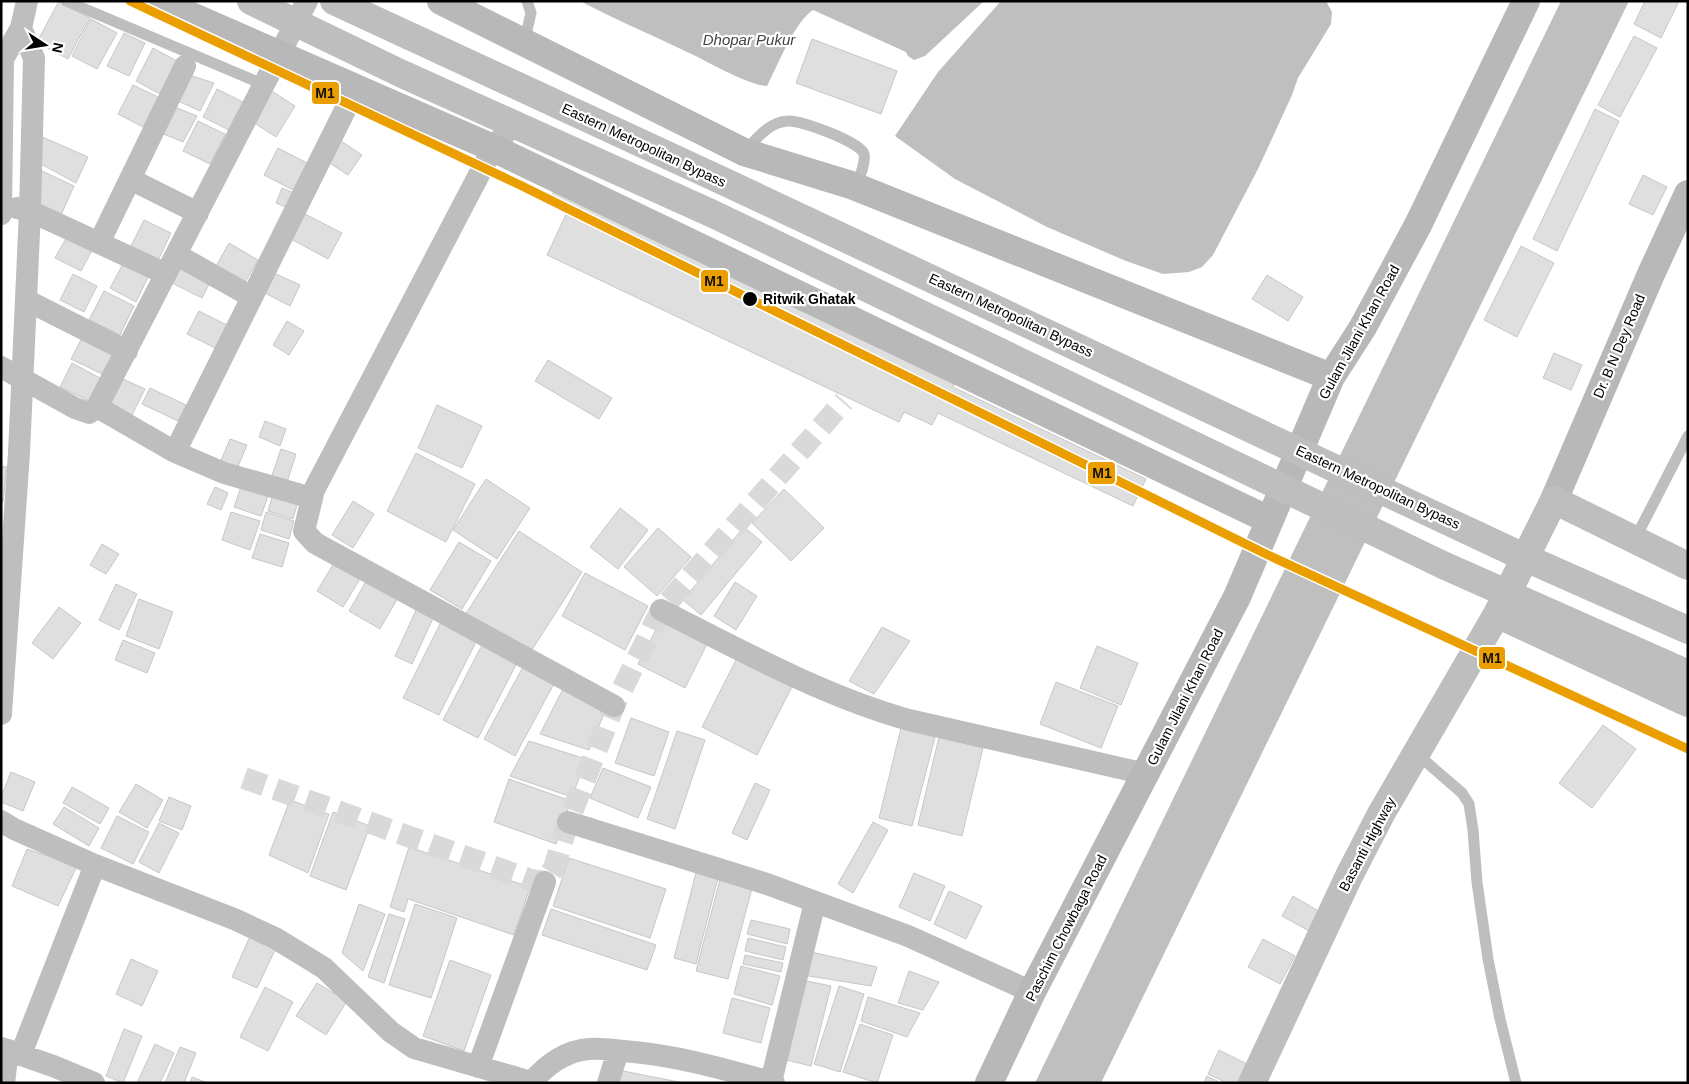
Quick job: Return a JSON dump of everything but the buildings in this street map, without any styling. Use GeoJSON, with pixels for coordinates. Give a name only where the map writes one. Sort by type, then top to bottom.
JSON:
{"type":"FeatureCollection","features":[{"type":"Feature","properties":{"kind":"main road"},"geometry":{"type":"LineString","coordinates":[[251,1],[302,12],[400,73],[713,214],[1443,565],[1688,674]]}},
{"type":"Feature","properties":{"kind":"main road","name":"Eastern Metropolitan Bypass"},"geometry":{"type":"LineString","coordinates":[[334,1],[725,182],[1528,559],[1688,630]]}},
{"type":"Feature","properties":{"kind":"main road"},"geometry":{"type":"LineString","coordinates":[[1554,500],[1688,566]]}},
{"type":"Feature","properties":{"kind":"main road","name":"Basanti Highway"},"geometry":{"type":"LineString","coordinates":[[1252,1083],[1348,876],[1381,814],[1497,614],[1554,500]]}},
{"type":"Feature","properties":{"kind":"main road"},"geometry":{"type":"LineString","coordinates":[[1497,614],[1688,703]]}},
{"type":"Feature","properties":{"kind":"street"},"geometry":{"type":"LineString","coordinates":[[27,1],[21,28],[3,58],[2,208],[30,211],[99,243],[172,265],[252,297]]}},
{"type":"Feature","properties":{"kind":"street"},"geometry":{"type":"LineString","coordinates":[[157,1],[493,148],[1269,520]]}},
{"type":"Feature","properties":{"kind":"street"},"geometry":{"type":"LineString","coordinates":[[441,1],[744,152],[856,187],[1331,377]]}},
{"type":"Feature","properties":{"kind":"street","name":"Gulam Jilani Khan Road"},"geometry":{"type":"LineString","coordinates":[[1146,774],[1237,596],[1331,377],[1363,327],[1418,225],[1526,1]]}},
{"type":"Feature","properties":{"kind":"street"},"geometry":{"type":"LineString","coordinates":[[1,367],[75,408],[89,413],[98,407],[302,12]]}},
{"type":"Feature","properties":{"kind":"street"},"geometry":{"type":"LineString","coordinates":[[1,714],[10,450],[23,378],[30,211],[34,58],[21,28]]}},
{"type":"Feature","properties":{"kind":"street"},"geometry":{"type":"LineString","coordinates":[[99,243],[185,66]]}},
{"type":"Feature","properties":{"kind":"street"},"geometry":{"type":"LineString","coordinates":[[176,452],[356,88]]}},
{"type":"Feature","properties":{"kind":"street"},"geometry":{"type":"LineString","coordinates":[[512,124],[493,148],[312,498],[304,531],[315,543],[614,706]]}},
{"type":"Feature","properties":{"kind":"street"},"geometry":{"type":"LineString","coordinates":[[130,179],[198,214]]}},
{"type":"Feature","properties":{"kind":"street","name":"Dr. B N Dey Road"},"geometry":{"type":"LineString","coordinates":[[1554,500],[1651,274],[1688,194]]}},
{"type":"Feature","properties":{"kind":"street"},"geometry":{"type":"LineString","coordinates":[[26,300],[127,351]]}},
{"type":"Feature","properties":{"kind":"street"},"geometry":{"type":"LineString","coordinates":[[98,407],[176,452],[224,473],[312,498]]}},
{"type":"Feature","properties":{"kind":"street"},"geometry":{"type":"LineString","coordinates":[[661,610],[736,648],[875,710],[909,720],[1146,774]]}},
{"type":"Feature","properties":{"kind":"street","name":"Paschim Chowbaga Road"},"geometry":{"type":"LineString","coordinates":[[989,1083],[1032,992],[1146,774]]}},
{"type":"Feature","properties":{"kind":"street"},"geometry":{"type":"LineString","coordinates":[[1,821],[14,829],[95,865],[234,919],[274,938],[324,968],[391,1032],[414,1048],[531,1082],[551,1062],[589,1049],[653,1054],[691,1060],[773,1082],[815,902]]}},
{"type":"Feature","properties":{"kind":"street"},"geometry":{"type":"LineString","coordinates":[[568,822],[767,884],[908,936],[1032,992]]}},
{"type":"Feature","properties":{"kind":"street"},"geometry":{"type":"LineString","coordinates":[[4,1083],[10,1051],[95,865]]}},
{"type":"Feature","properties":{"kind":"street"},"geometry":{"type":"LineString","coordinates":[[478,1067],[545,882]]}},
{"type":"Feature","properties":{"kind":"street"},"geometry":{"type":"LineString","coordinates":[[10,1051],[94,1083]]}},
{"type":"Feature","properties":{"kind":"street"},"geometry":{"type":"LineString","coordinates":[[608,1083],[618,1051]]}},
{"type":"Feature","properties":{"kind":"lane"},"geometry":{"type":"LineString","coordinates":[[66,1],[265,85]]}},
{"type":"Feature","properties":{"kind":"lane"},"geometry":{"type":"LineString","coordinates":[[524,43],[531,13],[527,1]]}},
{"type":"Feature","properties":{"kind":"lane"},"geometry":{"type":"LineString","coordinates":[[744,152],[766,130],[778,123],[789,120],[802,123],[842,138],[862,149],[864,155],[856,187]]}},
{"type":"Feature","properties":{"kind":"lane"},"geometry":{"type":"LineString","coordinates":[[1634,541],[1688,436]]}},
{"type":"Feature","properties":{"kind":"lane"},"geometry":{"type":"LineString","coordinates":[[1417,754],[1462,793],[1469,804],[1477,882],[1488,959],[1500,1019],[1516,1083]]}},
{"type":"Feature","properties":{"kind":"water","name":"Dhopar Pukur"},"geometry":{"type":"Polygon","coordinates":[[[580,1],[984,1],[925,56],[914,60],[906,52],[813,10],[806,16],[793,34],[767,86],[738,77],[580,1]]]}},
{"type":"Feature","properties":{"kind":"water"},"geometry":{"type":"Polygon","coordinates":[[[1001,1],[1326,1],[1332,12],[1331,24],[1298,78],[1258,169],[1213,255],[1202,267],[1189,272],[1163,274],[1126,261],[1047,227],[955,179],[895,136],[938,72],[1001,1]]]}},
{"type":"Feature","properties":{"kind":"water"},"geometry":{"type":"Polygon","coordinates":[[[1561,1],[1629,1],[1101,1083],[1035,1083],[1561,1]]]}},
{"type":"Feature","properties":{"kind":"tunnel"},"geometry":{"type":"LineString","coordinates":[[244,778],[531,880],[545,882],[554,868],[568,822],[614,706],[661,610],[844,401]]}},
{"type":"Feature","properties":{"kind":"transit line","name":"M1"},"geometry":{"type":"LineString","coordinates":[[130,1],[522,186],[1268,555],[1688,749]]}},
{"type":"Feature","properties":{"kind":"place","name":"Ritwik Ghatak"},"geometry":{"type":"Point","coordinates":[750,299]}}]}
